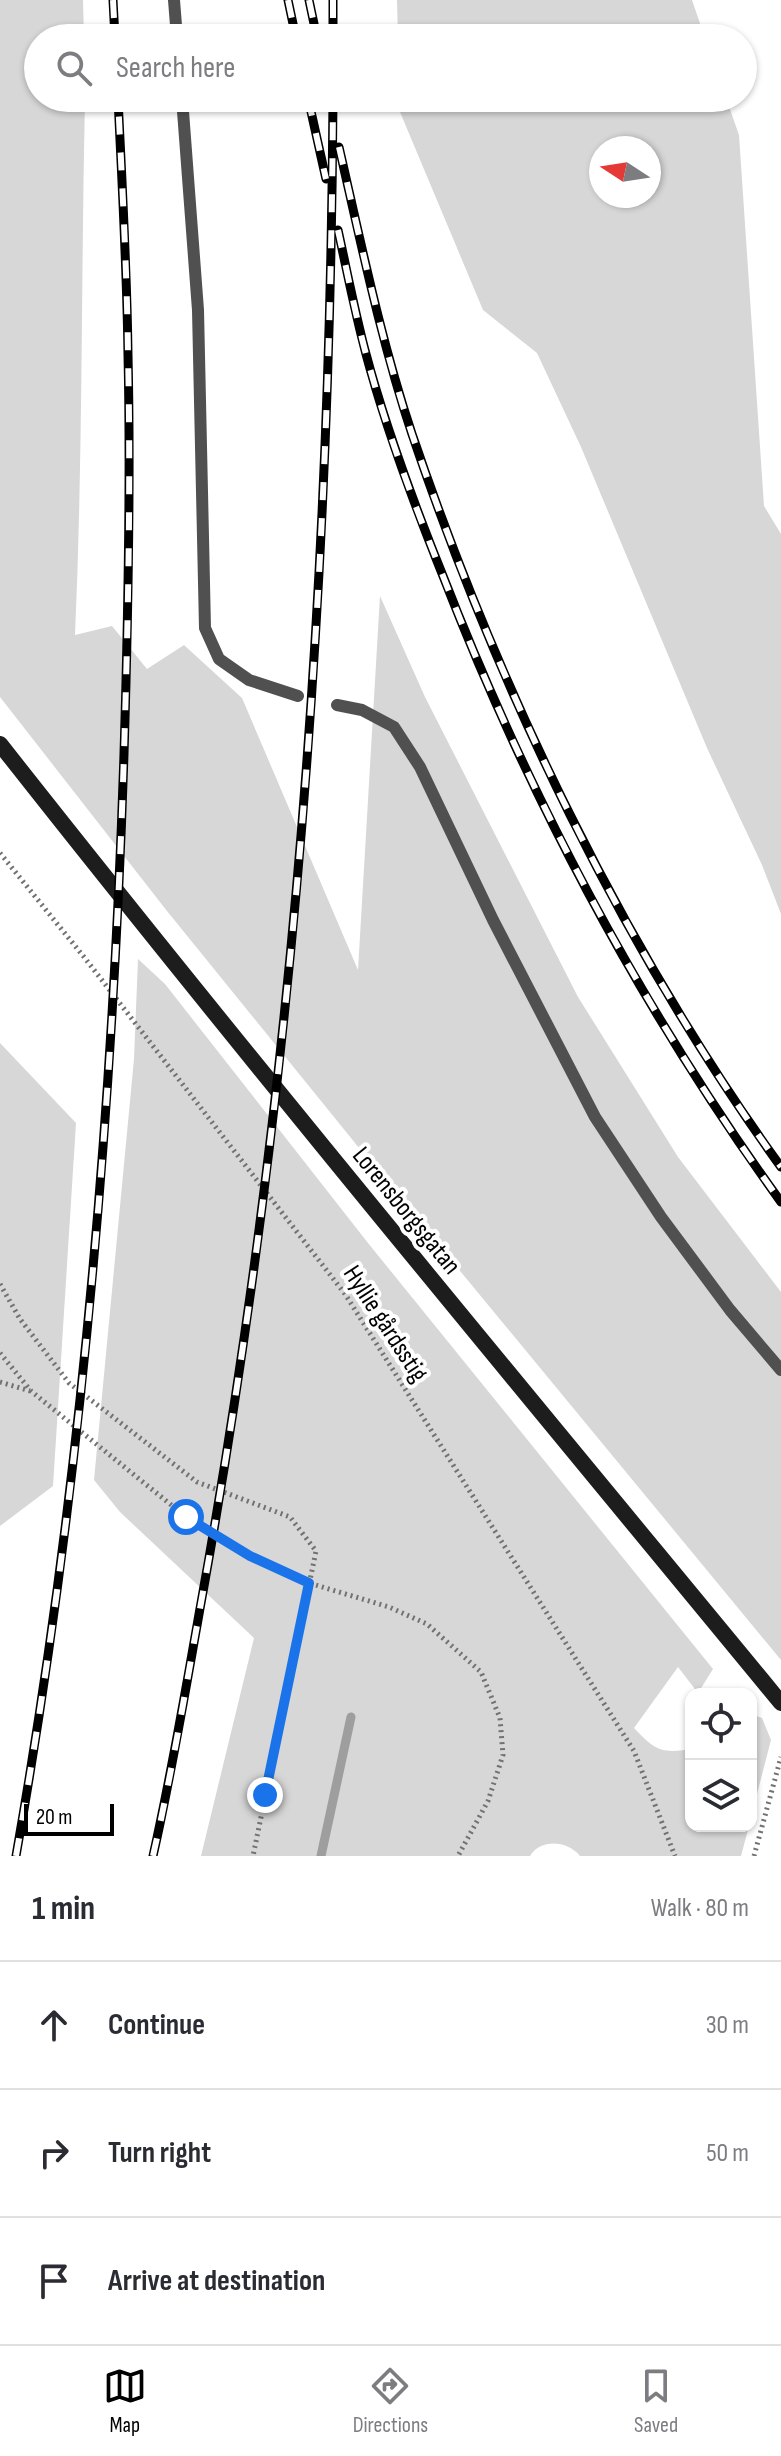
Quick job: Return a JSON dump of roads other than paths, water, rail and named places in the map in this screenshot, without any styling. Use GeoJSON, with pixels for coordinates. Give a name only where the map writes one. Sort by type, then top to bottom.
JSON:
{"type":"FeatureCollection","features":[{"type":"Feature","properties":{"kind":"main road","name":"Lorensborgsgatan"},"geometry":{"type":"LineString","coordinates":[[0,744],[412,1256],[781,1703]]}},
{"type":"Feature","properties":{"kind":"lane"},"geometry":{"type":"LineString","coordinates":[[174,0],[176,24]]}},
{"type":"Feature","properties":{"kind":"lane"},"geometry":{"type":"LineString","coordinates":[[183,112],[198,310],[205,628],[219,659],[249,680],[298,696]]}},
{"type":"Feature","properties":{"kind":"lane"},"geometry":{"type":"LineString","coordinates":[[337,705],[362,710],[394,727],[420,767],[493,920],[595,1117],[661,1217],[730,1310],[781,1370]]}},
{"type":"Feature","properties":{"kind":"waterway"},"geometry":{"type":"LineString","coordinates":[[321,1856],[351,1717]]}},
{"type":"Feature","properties":{"kind":"railway"},"geometry":{"type":"LineString","coordinates":[[113,0],[114,24]]}},
{"type":"Feature","properties":{"kind":"railway"},"geometry":{"type":"LineString","coordinates":[[288,0],[293,24]]}},
{"type":"Feature","properties":{"kind":"railway"},"geometry":{"type":"LineString","coordinates":[[309,0],[314,24]]}},
{"type":"Feature","properties":{"kind":"railway"},"geometry":{"type":"LineString","coordinates":[[333,0],[333,24]]}},
{"type":"Feature","properties":{"kind":"railway"},"geometry":{"type":"LineString","coordinates":[[16,1856],[39,1719],[75,1445],[90,1307],[111,1031],[124,754],[129,505],[127,291],[119,112]]}},
{"type":"Feature","properties":{"kind":"railway"},"geometry":{"type":"LineString","coordinates":[[311,112],[326,179]]}},
{"type":"Feature","properties":{"kind":"railway"},"geometry":{"type":"LineString","coordinates":[[153,1856],[184,1698],[232,1416],[282,1042],[314,665],[324,476],[333,112]]}},
{"type":"Feature","properties":{"kind":"railway"},"geometry":{"type":"LineString","coordinates":[[339,147],[372,292],[412,434],[446,530],[525,720],[618,907],[669,997],[781,1167]]}},
{"type":"Feature","properties":{"kind":"railway"},"geometry":{"type":"LineString","coordinates":[[338,230],[362,339],[411,494],[513,740],[551,821],[636,978],[730,1129],[781,1202]]}}]}
